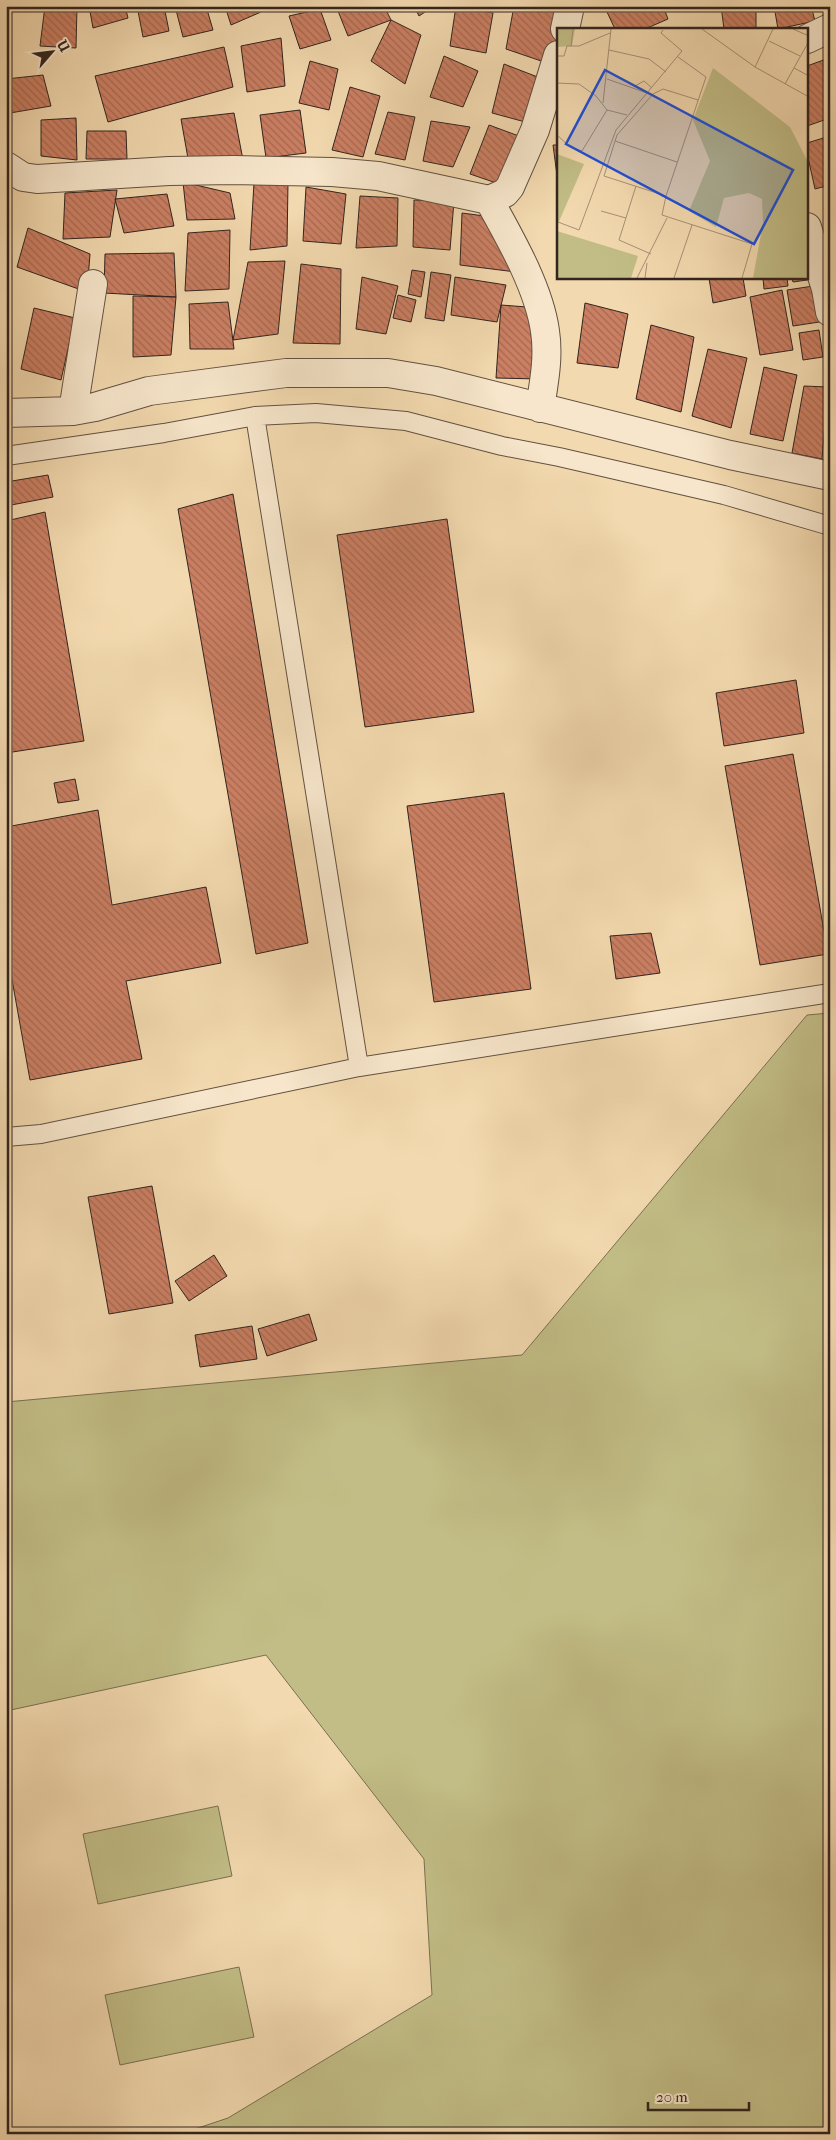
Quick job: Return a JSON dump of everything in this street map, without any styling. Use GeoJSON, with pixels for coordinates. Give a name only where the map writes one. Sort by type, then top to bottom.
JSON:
{"type":"FeatureCollection","features":[{"type":"Feature","properties":{"kind":"street"},"geometry":{"type":"LineString","coordinates":[[565,28],[570,6]]}},
{"type":"Feature","properties":{"kind":"street"},"geometry":{"type":"LineString","coordinates":[[808,39],[830,28]]}},
{"type":"Feature","properties":{"kind":"street"},"geometry":{"type":"LineString","coordinates":[[6,166],[23,176],[37,179],[169,171],[332,172],[378,176],[489,200],[505,193],[510,187],[547,128],[557,61]]}},
{"type":"Feature","properties":{"kind":"street"},"geometry":{"type":"LineString","coordinates":[[489,200],[506,231],[539,303],[545,332],[547,361],[540,408]]}},
{"type":"Feature","properties":{"kind":"street"},"geometry":{"type":"LineString","coordinates":[[808,230],[826,289],[830,312]]}},
{"type":"Feature","properties":{"kind":"street"},"geometry":{"type":"LineString","coordinates":[[73,411],[93,284]]}},
{"type":"Feature","properties":{"kind":"street"},"geometry":{"type":"LineString","coordinates":[[6,413],[73,411],[95,407],[150,391],[286,372],[354,371],[388,373],[436,381],[730,455],[830,476]]}},
{"type":"Feature","properties":{"kind":"lane"},"geometry":{"type":"LineString","coordinates":[[6,456],[164,433],[255,416],[316,413],[406,421],[502,446],[559,457],[724,495],[830,526]]}},
{"type":"Feature","properties":{"kind":"lane"},"geometry":{"type":"LineString","coordinates":[[255,416],[359,1066]]}},
{"type":"Feature","properties":{"kind":"lane"},"geometry":{"type":"LineString","coordinates":[[6,1136],[41,1134],[359,1066],[830,993]]}},
{"type":"Feature","properties":{"kind":"shaded area"},"geometry":{"type":"Polygon","coordinates":[[[830,1013],[830,2134],[180,2134],[228,2118],[432,1995],[424,1859],[266,1655],[6,1711],[6,1402],[522,1355],[807,1015],[830,1013]]]}},
{"type":"Feature","properties":{"kind":"shaded area"},"geometry":{"type":"Polygon","coordinates":[[[218,1806],[232,1876],[98,1904],[83,1834],[218,1806]]]}},
{"type":"Feature","properties":{"kind":"shaded area"},"geometry":{"type":"Polygon","coordinates":[[[239,1967],[254,2037],[120,2065],[105,1995],[239,1967]]]}},
{"type":"Feature","properties":{"kind":"building"},"geometry":{"type":"Polygon","coordinates":[[[45,6],[77,6],[76,48],[40,46],[45,6]]]}},
{"type":"Feature","properties":{"kind":"building"},"geometry":{"type":"Polygon","coordinates":[[[89,6],[125,6],[128,18],[93,28],[89,6]]]}},
{"type":"Feature","properties":{"kind":"building"},"geometry":{"type":"Polygon","coordinates":[[[137,6],[164,6],[169,31],[143,37],[137,6]]]}},
{"type":"Feature","properties":{"kind":"building"},"geometry":{"type":"Polygon","coordinates":[[[175,6],[206,6],[213,30],[183,37],[175,6]]]}},
{"type":"Feature","properties":{"kind":"building"},"geometry":{"type":"Polygon","coordinates":[[[225,6],[259,6],[261,12],[231,25],[225,6]]]}},
{"type":"Feature","properties":{"kind":"building"},"geometry":{"type":"Polygon","coordinates":[[[336,6],[384,6],[391,20],[348,36],[336,6]]]}},
{"type":"Feature","properties":{"kind":"building"},"geometry":{"type":"Polygon","coordinates":[[[414,6],[434,6],[419,16],[414,6]]]}},
{"type":"Feature","properties":{"kind":"building"},"geometry":{"type":"Polygon","coordinates":[[[456,6],[493,13],[486,53],[450,46],[456,6]]]}},
{"type":"Feature","properties":{"kind":"building"},"geometry":{"type":"Polygon","coordinates":[[[514,6],[555,6],[563,9],[550,64],[506,49],[514,6]]]}},
{"type":"Feature","properties":{"kind":"building"},"geometry":{"type":"Polygon","coordinates":[[[623,6],[663,6],[668,19],[647,28],[615,28],[607,12],[623,6]]]}},
{"type":"Feature","properties":{"kind":"building"},"geometry":{"type":"Polygon","coordinates":[[[721,6],[756,6],[756,28],[724,28],[721,6]]]}},
{"type":"Feature","properties":{"kind":"building"},"geometry":{"type":"Polygon","coordinates":[[[774,6],[811,6],[815,21],[778,28],[774,6]]]}},
{"type":"Feature","properties":{"kind":"building"},"geometry":{"type":"Polygon","coordinates":[[[320,9],[331,40],[300,49],[289,16],[320,9]]]}},
{"type":"Feature","properties":{"kind":"building"},"geometry":{"type":"Polygon","coordinates":[[[391,20],[421,35],[405,84],[371,61],[391,20]]]}},
{"type":"Feature","properties":{"kind":"building"},"geometry":{"type":"Polygon","coordinates":[[[281,38],[285,86],[247,92],[241,46],[281,38]]]}},
{"type":"Feature","properties":{"kind":"building"},"geometry":{"type":"Polygon","coordinates":[[[224,47],[233,87],[108,122],[95,76],[224,47]]]}},
{"type":"Feature","properties":{"kind":"building"},"geometry":{"type":"Polygon","coordinates":[[[444,56],[478,71],[463,107],[430,97],[444,56]]]}},
{"type":"Feature","properties":{"kind":"building"},"geometry":{"type":"Polygon","coordinates":[[[829,58],[830,118],[808,126],[808,66],[829,58]]]}},
{"type":"Feature","properties":{"kind":"building"},"geometry":{"type":"Polygon","coordinates":[[[310,61],[338,69],[329,110],[299,103],[310,61]]]}},
{"type":"Feature","properties":{"kind":"building"},"geometry":{"type":"Polygon","coordinates":[[[504,64],[548,81],[529,123],[492,113],[504,64]]]}},
{"type":"Feature","properties":{"kind":"building"},"geometry":{"type":"Polygon","coordinates":[[[43,75],[51,106],[10,113],[6,79],[43,75]]]}},
{"type":"Feature","properties":{"kind":"building"},"geometry":{"type":"Polygon","coordinates":[[[350,87],[380,96],[363,157],[332,150],[350,87]]]}},
{"type":"Feature","properties":{"kind":"building"},"geometry":{"type":"Polygon","coordinates":[[[300,110],[306,153],[266,158],[260,115],[300,110]]]}},
{"type":"Feature","properties":{"kind":"building"},"geometry":{"type":"Polygon","coordinates":[[[388,112],[415,117],[405,160],[375,154],[388,112]]]}},
{"type":"Feature","properties":{"kind":"building"},"geometry":{"type":"Polygon","coordinates":[[[234,113],[243,160],[189,164],[181,119],[234,113]]]}},
{"type":"Feature","properties":{"kind":"building"},"geometry":{"type":"Polygon","coordinates":[[[76,118],[77,160],[41,156],[41,120],[76,118]]]}},
{"type":"Feature","properties":{"kind":"building"},"geometry":{"type":"Polygon","coordinates":[[[431,121],[470,127],[453,167],[423,161],[431,121]]]}},
{"type":"Feature","properties":{"kind":"building"},"geometry":{"type":"Polygon","coordinates":[[[489,125],[527,139],[505,186],[470,174],[489,125]]]}},
{"type":"Feature","properties":{"kind":"building"},"geometry":{"type":"Polygon","coordinates":[[[87,131],[126,131],[127,159],[86,159],[87,131]]]}},
{"type":"Feature","properties":{"kind":"building"},"geometry":{"type":"Polygon","coordinates":[[[830,136],[830,185],[815,189],[808,158],[808,143],[830,136]]]}},
{"type":"Feature","properties":{"kind":"building"},"geometry":{"type":"Polygon","coordinates":[[[553,145],[557,145],[557,175],[553,145]]]}},
{"type":"Feature","properties":{"kind":"building"},"geometry":{"type":"Polygon","coordinates":[[[183,182],[230,193],[235,219],[187,220],[183,182]]]}},
{"type":"Feature","properties":{"kind":"building"},"geometry":{"type":"Polygon","coordinates":[[[288,182],[287,246],[250,250],[254,183],[288,182]]]}},
{"type":"Feature","properties":{"kind":"building"},"geometry":{"type":"Polygon","coordinates":[[[306,187],[346,194],[341,244],[303,241],[306,187]]]}},
{"type":"Feature","properties":{"kind":"building"},"geometry":{"type":"Polygon","coordinates":[[[117,190],[110,237],[63,239],[65,193],[117,190]]]}},
{"type":"Feature","properties":{"kind":"building"},"geometry":{"type":"Polygon","coordinates":[[[167,194],[174,226],[124,233],[115,199],[167,194]]]}},
{"type":"Feature","properties":{"kind":"building"},"geometry":{"type":"Polygon","coordinates":[[[360,196],[398,198],[397,246],[356,248],[360,196]]]}},
{"type":"Feature","properties":{"kind":"building"},"geometry":{"type":"Polygon","coordinates":[[[414,200],[454,201],[450,250],[413,247],[414,200]]]}},
{"type":"Feature","properties":{"kind":"building"},"geometry":{"type":"Polygon","coordinates":[[[462,213],[492,217],[524,273],[460,265],[462,213]]]}},
{"type":"Feature","properties":{"kind":"building"},"geometry":{"type":"Polygon","coordinates":[[[28,228],[90,254],[87,292],[17,267],[28,228]]]}},
{"type":"Feature","properties":{"kind":"building"},"geometry":{"type":"Polygon","coordinates":[[[230,230],[229,289],[185,291],[188,233],[230,230]]]}},
{"type":"Feature","properties":{"kind":"building"},"geometry":{"type":"Polygon","coordinates":[[[808,249],[814,279],[793,282],[792,279],[808,279],[808,249]]]}},
{"type":"Feature","properties":{"kind":"building"},"geometry":{"type":"Polygon","coordinates":[[[174,253],[176,297],[104,293],[105,254],[174,253]]]}},
{"type":"Feature","properties":{"kind":"building"},"geometry":{"type":"Polygon","coordinates":[[[285,261],[278,334],[233,340],[248,262],[285,261]]]}},
{"type":"Feature","properties":{"kind":"building"},"geometry":{"type":"Polygon","coordinates":[[[301,264],[341,269],[340,344],[293,343],[301,264]]]}},
{"type":"Feature","properties":{"kind":"building"},"geometry":{"type":"Polygon","coordinates":[[[412,270],[425,272],[421,297],[408,294],[412,270]]]}},
{"type":"Feature","properties":{"kind":"building"},"geometry":{"type":"Polygon","coordinates":[[[431,272],[451,275],[444,321],[425,318],[431,272]]]}},
{"type":"Feature","properties":{"kind":"building"},"geometry":{"type":"Polygon","coordinates":[[[362,277],[398,286],[386,334],[356,329],[362,277]]]}},
{"type":"Feature","properties":{"kind":"building"},"geometry":{"type":"Polygon","coordinates":[[[455,277],[506,285],[497,322],[451,315],[455,277]]]}},
{"type":"Feature","properties":{"kind":"building"},"geometry":{"type":"Polygon","coordinates":[[[709,279],[743,279],[746,296],[713,303],[709,279]]]}},
{"type":"Feature","properties":{"kind":"building"},"geometry":{"type":"Polygon","coordinates":[[[763,279],[787,279],[788,286],[764,289],[763,279]]]}},
{"type":"Feature","properties":{"kind":"building"},"geometry":{"type":"Polygon","coordinates":[[[820,285],[826,321],[793,326],[787,290],[820,285]]]}},
{"type":"Feature","properties":{"kind":"building"},"geometry":{"type":"Polygon","coordinates":[[[782,290],[793,350],[760,355],[750,297],[782,290]]]}},
{"type":"Feature","properties":{"kind":"building"},"geometry":{"type":"Polygon","coordinates":[[[398,295],[416,300],[411,322],[393,318],[398,295]]]}},
{"type":"Feature","properties":{"kind":"building"},"geometry":{"type":"Polygon","coordinates":[[[133,296],[176,297],[171,355],[133,357],[133,296]]]}},
{"type":"Feature","properties":{"kind":"building"},"geometry":{"type":"Polygon","coordinates":[[[228,302],[234,349],[190,349],[189,304],[228,302]]]}},
{"type":"Feature","properties":{"kind":"building"},"geometry":{"type":"Polygon","coordinates":[[[585,303],[628,314],[618,368],[577,363],[585,303]]]}},
{"type":"Feature","properties":{"kind":"building"},"geometry":{"type":"Polygon","coordinates":[[[501,305],[540,308],[538,379],[496,378],[501,305]]]}},
{"type":"Feature","properties":{"kind":"building"},"geometry":{"type":"Polygon","coordinates":[[[34,308],[75,318],[61,380],[21,369],[34,308]]]}},
{"type":"Feature","properties":{"kind":"building"},"geometry":{"type":"Polygon","coordinates":[[[651,325],[694,337],[681,412],[636,399],[651,325]]]}},
{"type":"Feature","properties":{"kind":"building"},"geometry":{"type":"Polygon","coordinates":[[[819,330],[823,357],[803,360],[799,333],[819,330]]]}},
{"type":"Feature","properties":{"kind":"building"},"geometry":{"type":"Polygon","coordinates":[[[708,349],[747,358],[731,428],[692,416],[708,349]]]}},
{"type":"Feature","properties":{"kind":"building"},"geometry":{"type":"Polygon","coordinates":[[[764,367],[797,375],[783,441],[750,434],[764,367]]]}},
{"type":"Feature","properties":{"kind":"building"},"geometry":{"type":"Polygon","coordinates":[[[804,386],[828,387],[822,459],[792,453],[804,386]]]}},
{"type":"Feature","properties":{"kind":"building"},"geometry":{"type":"Polygon","coordinates":[[[48,475],[53,497],[6,506],[6,482],[48,475]]]}},
{"type":"Feature","properties":{"kind":"building"},"geometry":{"type":"Polygon","coordinates":[[[233,494],[308,943],[256,954],[178,509],[233,494]]]}},
{"type":"Feature","properties":{"kind":"building"},"geometry":{"type":"Polygon","coordinates":[[[45,512],[84,741],[6,753],[6,521],[45,512]]]}},
{"type":"Feature","properties":{"kind":"building"},"geometry":{"type":"Polygon","coordinates":[[[447,519],[474,712],[365,727],[337,535],[447,519]]]}},
{"type":"Feature","properties":{"kind":"building"},"geometry":{"type":"Polygon","coordinates":[[[796,680],[804,733],[724,746],[716,693],[796,680]]]}},
{"type":"Feature","properties":{"kind":"building"},"geometry":{"type":"Polygon","coordinates":[[[793,754],[828,954],[760,965],[725,766],[793,754]]]}},
{"type":"Feature","properties":{"kind":"building"},"geometry":{"type":"Polygon","coordinates":[[[75,779],[79,800],[58,803],[54,783],[75,779]]]}},
{"type":"Feature","properties":{"kind":"building"},"geometry":{"type":"Polygon","coordinates":[[[504,793],[531,989],[434,1002],[407,806],[504,793]]]}},
{"type":"Feature","properties":{"kind":"building"},"geometry":{"type":"Polygon","coordinates":[[[98,810],[112,905],[206,887],[221,963],[126,981],[142,1059],[30,1080],[6,946],[6,827],[98,810]]]}},
{"type":"Feature","properties":{"kind":"building"},"geometry":{"type":"Polygon","coordinates":[[[651,933],[660,973],[616,979],[610,936],[651,933]]]}},
{"type":"Feature","properties":{"kind":"building"},"geometry":{"type":"Polygon","coordinates":[[[152,1186],[173,1303],[109,1314],[88,1197],[152,1186]]]}},
{"type":"Feature","properties":{"kind":"building"},"geometry":{"type":"Polygon","coordinates":[[[214,1255],[227,1276],[189,1301],[175,1281],[214,1255]]]}},
{"type":"Feature","properties":{"kind":"building"},"geometry":{"type":"Polygon","coordinates":[[[309,1314],[317,1340],[267,1356],[258,1329],[309,1314]]]}},
{"type":"Feature","properties":{"kind":"building"},"geometry":{"type":"Polygon","coordinates":[[[252,1326],[257,1359],[200,1367],[195,1335],[252,1326]]]}}]}
